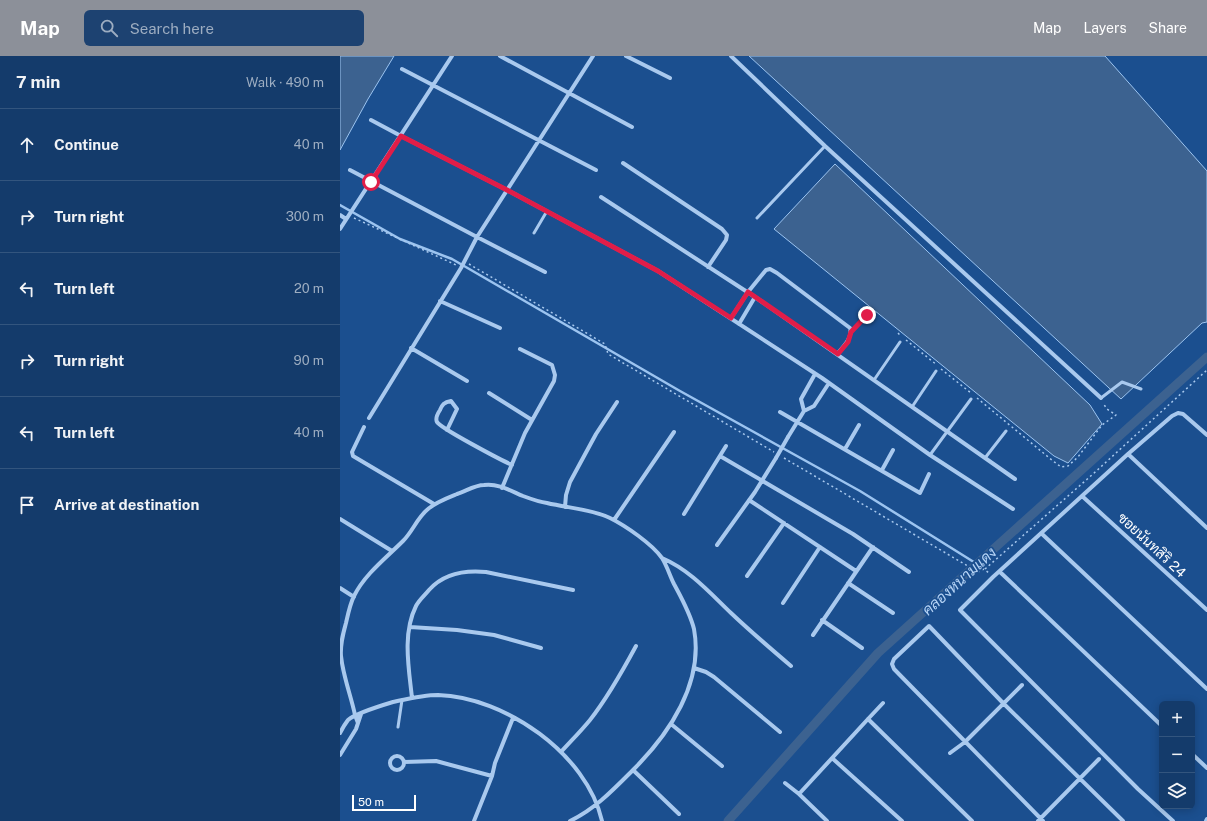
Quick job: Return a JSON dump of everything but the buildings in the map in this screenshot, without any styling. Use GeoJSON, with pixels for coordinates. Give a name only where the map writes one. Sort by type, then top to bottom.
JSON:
{"type":"FeatureCollection","features":[{"type":"Feature","properties":{"kind":"street"},"geometry":{"type":"LineString","coordinates":[[340,229],[452,56]]}},
{"type":"Feature","properties":{"kind":"street"},"geometry":{"type":"LineString","coordinates":[[500,56],[568,94],[632,127]]}},
{"type":"Feature","properties":{"kind":"street"},"geometry":{"type":"LineString","coordinates":[[369,418],[465,262],[477,237],[593,56]]}},
{"type":"Feature","properties":{"kind":"street"},"geometry":{"type":"LineString","coordinates":[[626,56],[670,78]]}},
{"type":"Feature","properties":{"kind":"street"},"geometry":{"type":"LineString","coordinates":[[731,56],[826,146],[1101,398]]}},
{"type":"Feature","properties":{"kind":"street"},"geometry":{"type":"LineString","coordinates":[[402,69],[596,170]]}},
{"type":"Feature","properties":{"kind":"street"},"geometry":{"type":"LineString","coordinates":[[371,120],[547,211],[658,271],[829,383],[930,455],[1012,509]]}},
{"type":"Feature","properties":{"kind":"street"},"geometry":{"type":"LineString","coordinates":[[623,163],[722,229],[727,235],[726,240],[708,267]]}},
{"type":"Feature","properties":{"kind":"street"},"geometry":{"type":"LineString","coordinates":[[350,170],[545,272]]}},
{"type":"Feature","properties":{"kind":"street"},"geometry":{"type":"LineString","coordinates":[[601,197],[756,297],[1015,479]]}},
{"type":"Feature","properties":{"kind":"street"},"geometry":{"type":"LineString","coordinates":[[340,215],[348,216]]}},
{"type":"Feature","properties":{"kind":"street"},"geometry":{"type":"LineString","coordinates":[[731,318],[748,292],[766,270],[770,269],[850,328],[851,332],[848,342],[838,354]]}},
{"type":"Feature","properties":{"kind":"street"},"geometry":{"type":"LineString","coordinates":[[739,324],[756,297]]}},
{"type":"Feature","properties":{"kind":"street"},"geometry":{"type":"LineString","coordinates":[[440,301],[500,328]]}},
{"type":"Feature","properties":{"kind":"street"},"geometry":{"type":"LineString","coordinates":[[411,348],[467,381]]}},
{"type":"Feature","properties":{"kind":"street"},"geometry":{"type":"LineString","coordinates":[[502,488],[525,433],[554,381],[555,375],[552,365],[520,349]]}},
{"type":"Feature","properties":{"kind":"street"},"geometry":{"type":"LineString","coordinates":[[804,411],[802,399],[815,374]]}},
{"type":"Feature","properties":{"kind":"street"},"geometry":{"type":"LineString","coordinates":[[717,545],[762,480],[804,411],[814,406],[829,383]]}},
{"type":"Feature","properties":{"kind":"street"},"geometry":{"type":"LineString","coordinates":[[489,393],[532,420]]}},
{"type":"Feature","properties":{"kind":"street"},"geometry":{"type":"LineString","coordinates":[[447,430],[457,409],[451,401],[442,405],[436,420],[437,423],[447,430],[512,465]]}},
{"type":"Feature","properties":{"kind":"street"},"geometry":{"type":"LineString","coordinates":[[565,507],[566,495],[570,482],[596,434],[617,402]]}},
{"type":"Feature","properties":{"kind":"street"},"geometry":{"type":"LineString","coordinates":[[780,412],[920,493],[929,474]]}},
{"type":"Feature","properties":{"kind":"street"},"geometry":{"type":"LineString","coordinates":[[1173,821],[1138,789],[960,610],[1041,533],[1172,416],[1178,413],[1183,414],[1207,435]]}},
{"type":"Feature","properties":{"kind":"street"},"geometry":{"type":"LineString","coordinates":[[845,449],[859,425]]}},
{"type":"Feature","properties":{"kind":"street"},"geometry":{"type":"LineString","coordinates":[[364,427],[352,452],[353,456],[434,504]]}},
{"type":"Feature","properties":{"kind":"street"},"geometry":{"type":"LineString","coordinates":[[614,520],[674,432]]}},
{"type":"Feature","properties":{"kind":"street"},"geometry":{"type":"LineString","coordinates":[[684,514],[726,446]]}},
{"type":"Feature","properties":{"kind":"street"},"geometry":{"type":"LineString","coordinates":[[882,470],[893,450]]}},
{"type":"Feature","properties":{"kind":"street"},"geometry":{"type":"LineString","coordinates":[[1128,454],[1207,528]]}},
{"type":"Feature","properties":{"kind":"street"},"geometry":{"type":"LineString","coordinates":[[720,456],[854,534],[908,572]]}},
{"type":"Feature","properties":{"kind":"street"},"geometry":{"type":"LineString","coordinates":[[358,723],[342,665],[341,656],[341,641],[354,596],[368,575],[409,534],[418,519],[427,510],[434,504],[484,484],[512,491],[545,503],[589,511],[614,520],[647,544],[662,558],[676,565],[692,577],[764,644],[791,666]]}},
{"type":"Feature","properties":{"kind":"street","name":"ซอยนันทสิริ 24"},"geometry":{"type":"LineString","coordinates":[[1082,496],[1207,610]]}},
{"type":"Feature","properties":{"kind":"street"},"geometry":{"type":"LineString","coordinates":[[749,500],[856,571]]}},
{"type":"Feature","properties":{"kind":"street"},"geometry":{"type":"LineString","coordinates":[[340,519],[392,551]]}},
{"type":"Feature","properties":{"kind":"street"},"geometry":{"type":"LineString","coordinates":[[747,576],[784,523]]}},
{"type":"Feature","properties":{"kind":"street"},"geometry":{"type":"LineString","coordinates":[[1041,533],[1207,689]]}},
{"type":"Feature","properties":{"kind":"street"},"geometry":{"type":"LineString","coordinates":[[783,603],[820,547]]}},
{"type":"Feature","properties":{"kind":"street"},"geometry":{"type":"LineString","coordinates":[[813,634],[873,547]]}},
{"type":"Feature","properties":{"kind":"street"},"geometry":{"type":"LineString","coordinates":[[570,821],[597,804],[644,760],[656,746],[679,710],[693,675],[696,660],[694,628],[687,609],[662,558]]}},
{"type":"Feature","properties":{"kind":"street"},"geometry":{"type":"LineString","coordinates":[[412,698],[407,660],[410,627],[416,605],[433,585],[441,579],[466,571],[486,572],[573,590]]}},
{"type":"Feature","properties":{"kind":"street"},"geometry":{"type":"LineString","coordinates":[[1000,572],[1159,723]]}},
{"type":"Feature","properties":{"kind":"street"},"geometry":{"type":"LineString","coordinates":[[848,583],[893,613]]}},
{"type":"Feature","properties":{"kind":"street"},"geometry":{"type":"LineString","coordinates":[[340,588],[354,596]]}},
{"type":"Feature","properties":{"kind":"street"},"geometry":{"type":"LineString","coordinates":[[822,620],[862,648]]}},
{"type":"Feature","properties":{"kind":"street"},"geometry":{"type":"LineString","coordinates":[[1099,759],[1080,779],[1040,820],[894,669],[892,664],[894,659],[929,626],[1003,703],[1080,779],[1123,821]]}},
{"type":"Feature","properties":{"kind":"street"},"geometry":{"type":"LineString","coordinates":[[410,627],[457,630],[494,635],[541,648]]}},
{"type":"Feature","properties":{"kind":"street"},"geometry":{"type":"LineString","coordinates":[[561,752],[599,708],[616,682],[636,646]]}},
{"type":"Feature","properties":{"kind":"street"},"geometry":{"type":"LineString","coordinates":[[694,668],[706,672],[714,677],[780,732]]}},
{"type":"Feature","properties":{"kind":"street"},"geometry":{"type":"LineString","coordinates":[[950,753],[965,742],[1022,685]]}},
{"type":"Feature","properties":{"kind":"street"},"geometry":{"type":"LineString","coordinates":[[340,733],[348,721],[355,715],[383,705],[412,698],[438,695],[463,698],[486,704],[531,728],[549,740],[561,752],[580,776],[597,804],[602,821]]}},
{"type":"Feature","properties":{"kind":"street"},"geometry":{"type":"LineString","coordinates":[[799,794],[883,703]]}},
{"type":"Feature","properties":{"kind":"street"},"geometry":{"type":"LineString","coordinates":[[340,755],[364,713]]}},
{"type":"Feature","properties":{"kind":"street"},"geometry":{"type":"LineString","coordinates":[[474,821],[513,718]]}},
{"type":"Feature","properties":{"kind":"street"},"geometry":{"type":"LineString","coordinates":[[868,719],[972,821]]}},
{"type":"Feature","properties":{"kind":"street"},"geometry":{"type":"LineString","coordinates":[[671,724],[722,766]]}},
{"type":"Feature","properties":{"kind":"street"},"geometry":{"type":"LineString","coordinates":[[1195,757],[1207,768]]}},
{"type":"Feature","properties":{"kind":"street"},"geometry":{"type":"LineString","coordinates":[[832,758],[902,821]]}},
{"type":"Feature","properties":{"kind":"street"},"geometry":{"type":"LineString","coordinates":[[404,762],[436,761],[492,776]]}},
{"type":"Feature","properties":{"kind":"street"},"geometry":{"type":"LineString","coordinates":[[633,770],[680,814]]}},
{"type":"Feature","properties":{"kind":"street"},"geometry":{"type":"LineString","coordinates":[[785,783],[799,794],[827,821]]}},
{"type":"Feature","properties":{"kind":"lane"},"geometry":{"type":"LineString","coordinates":[[757,218],[826,146]]}},
{"type":"Feature","properties":{"kind":"lane"},"geometry":{"type":"LineString","coordinates":[[534,233],[547,211]]}},
{"type":"Feature","properties":{"kind":"lane"},"geometry":{"type":"LineString","coordinates":[[851,332],[867,315]]}},
{"type":"Feature","properties":{"kind":"lane"},"geometry":{"type":"LineString","coordinates":[[874,380],[900,342]]}},
{"type":"Feature","properties":{"kind":"lane"},"geometry":{"type":"LineString","coordinates":[[912,407],[936,371]]}},
{"type":"Feature","properties":{"kind":"lane"},"geometry":{"type":"LineString","coordinates":[[1101,398],[1122,382],[1141,389]]}},
{"type":"Feature","properties":{"kind":"lane"},"geometry":{"type":"LineString","coordinates":[[930,455],[972,399]]}},
{"type":"Feature","properties":{"kind":"lane"},"geometry":{"type":"LineString","coordinates":[[985,458],[1006,431]]}},
{"type":"Feature","properties":{"kind":"lane"},"geometry":{"type":"LineString","coordinates":[[398,726],[402,700]]}},
{"type":"Feature","properties":{"kind":"path"},"geometry":{"type":"LineString","coordinates":[[348,216],[461,268]]}},
{"type":"Feature","properties":{"kind":"path"},"geometry":{"type":"LineString","coordinates":[[465,262],[605,344],[608,354],[978,572],[984,569],[1093,474],[1207,370]]}},
{"type":"Feature","properties":{"kind":"path"},"geometry":{"type":"LineString","coordinates":[[898,333],[1052,461],[1061,466],[1068,466],[1078,457],[1102,425],[1116,415],[1107,410],[1101,398]]}},
{"type":"Feature","properties":{"kind":"path"},"geometry":{"type":"LineString","coordinates":[[984,569],[993,577]]}},
{"type":"Feature","properties":{"kind":"water"},"geometry":{"type":"Polygon","coordinates":[[[340,56],[394,56],[340,150],[340,56]]]}},
{"type":"Feature","properties":{"kind":"water"},"geometry":{"type":"Polygon","coordinates":[[[749,56],[1105,56],[1207,171],[1207,322],[1202,323],[1121,399],[749,56]]]}},
{"type":"Feature","properties":{"kind":"water"},"geometry":{"type":"Polygon","coordinates":[[[835,164],[1090,405],[1102,424],[1068,463],[1054,456],[774,229],[835,164]]]}},
{"type":"Feature","properties":{"kind":"waterway"},"geometry":{"type":"LineString","coordinates":[[340,205],[400,239],[452,259],[680,391],[860,491],[977,564]]}},
{"type":"Feature","properties":{"kind":"waterway","name":"คลองหนามแดง"},"geometry":{"type":"LineString","coordinates":[[728,821],[878,653],[1207,357]]}},
{"type":"Feature","properties":{"kind":"route"},"geometry":{"type":"LineString","coordinates":[[371,182],[401,136],[507,190],[658,271],[731,318],[748,292],[838,354],[848,342],[851,332],[867,315]]}}]}
